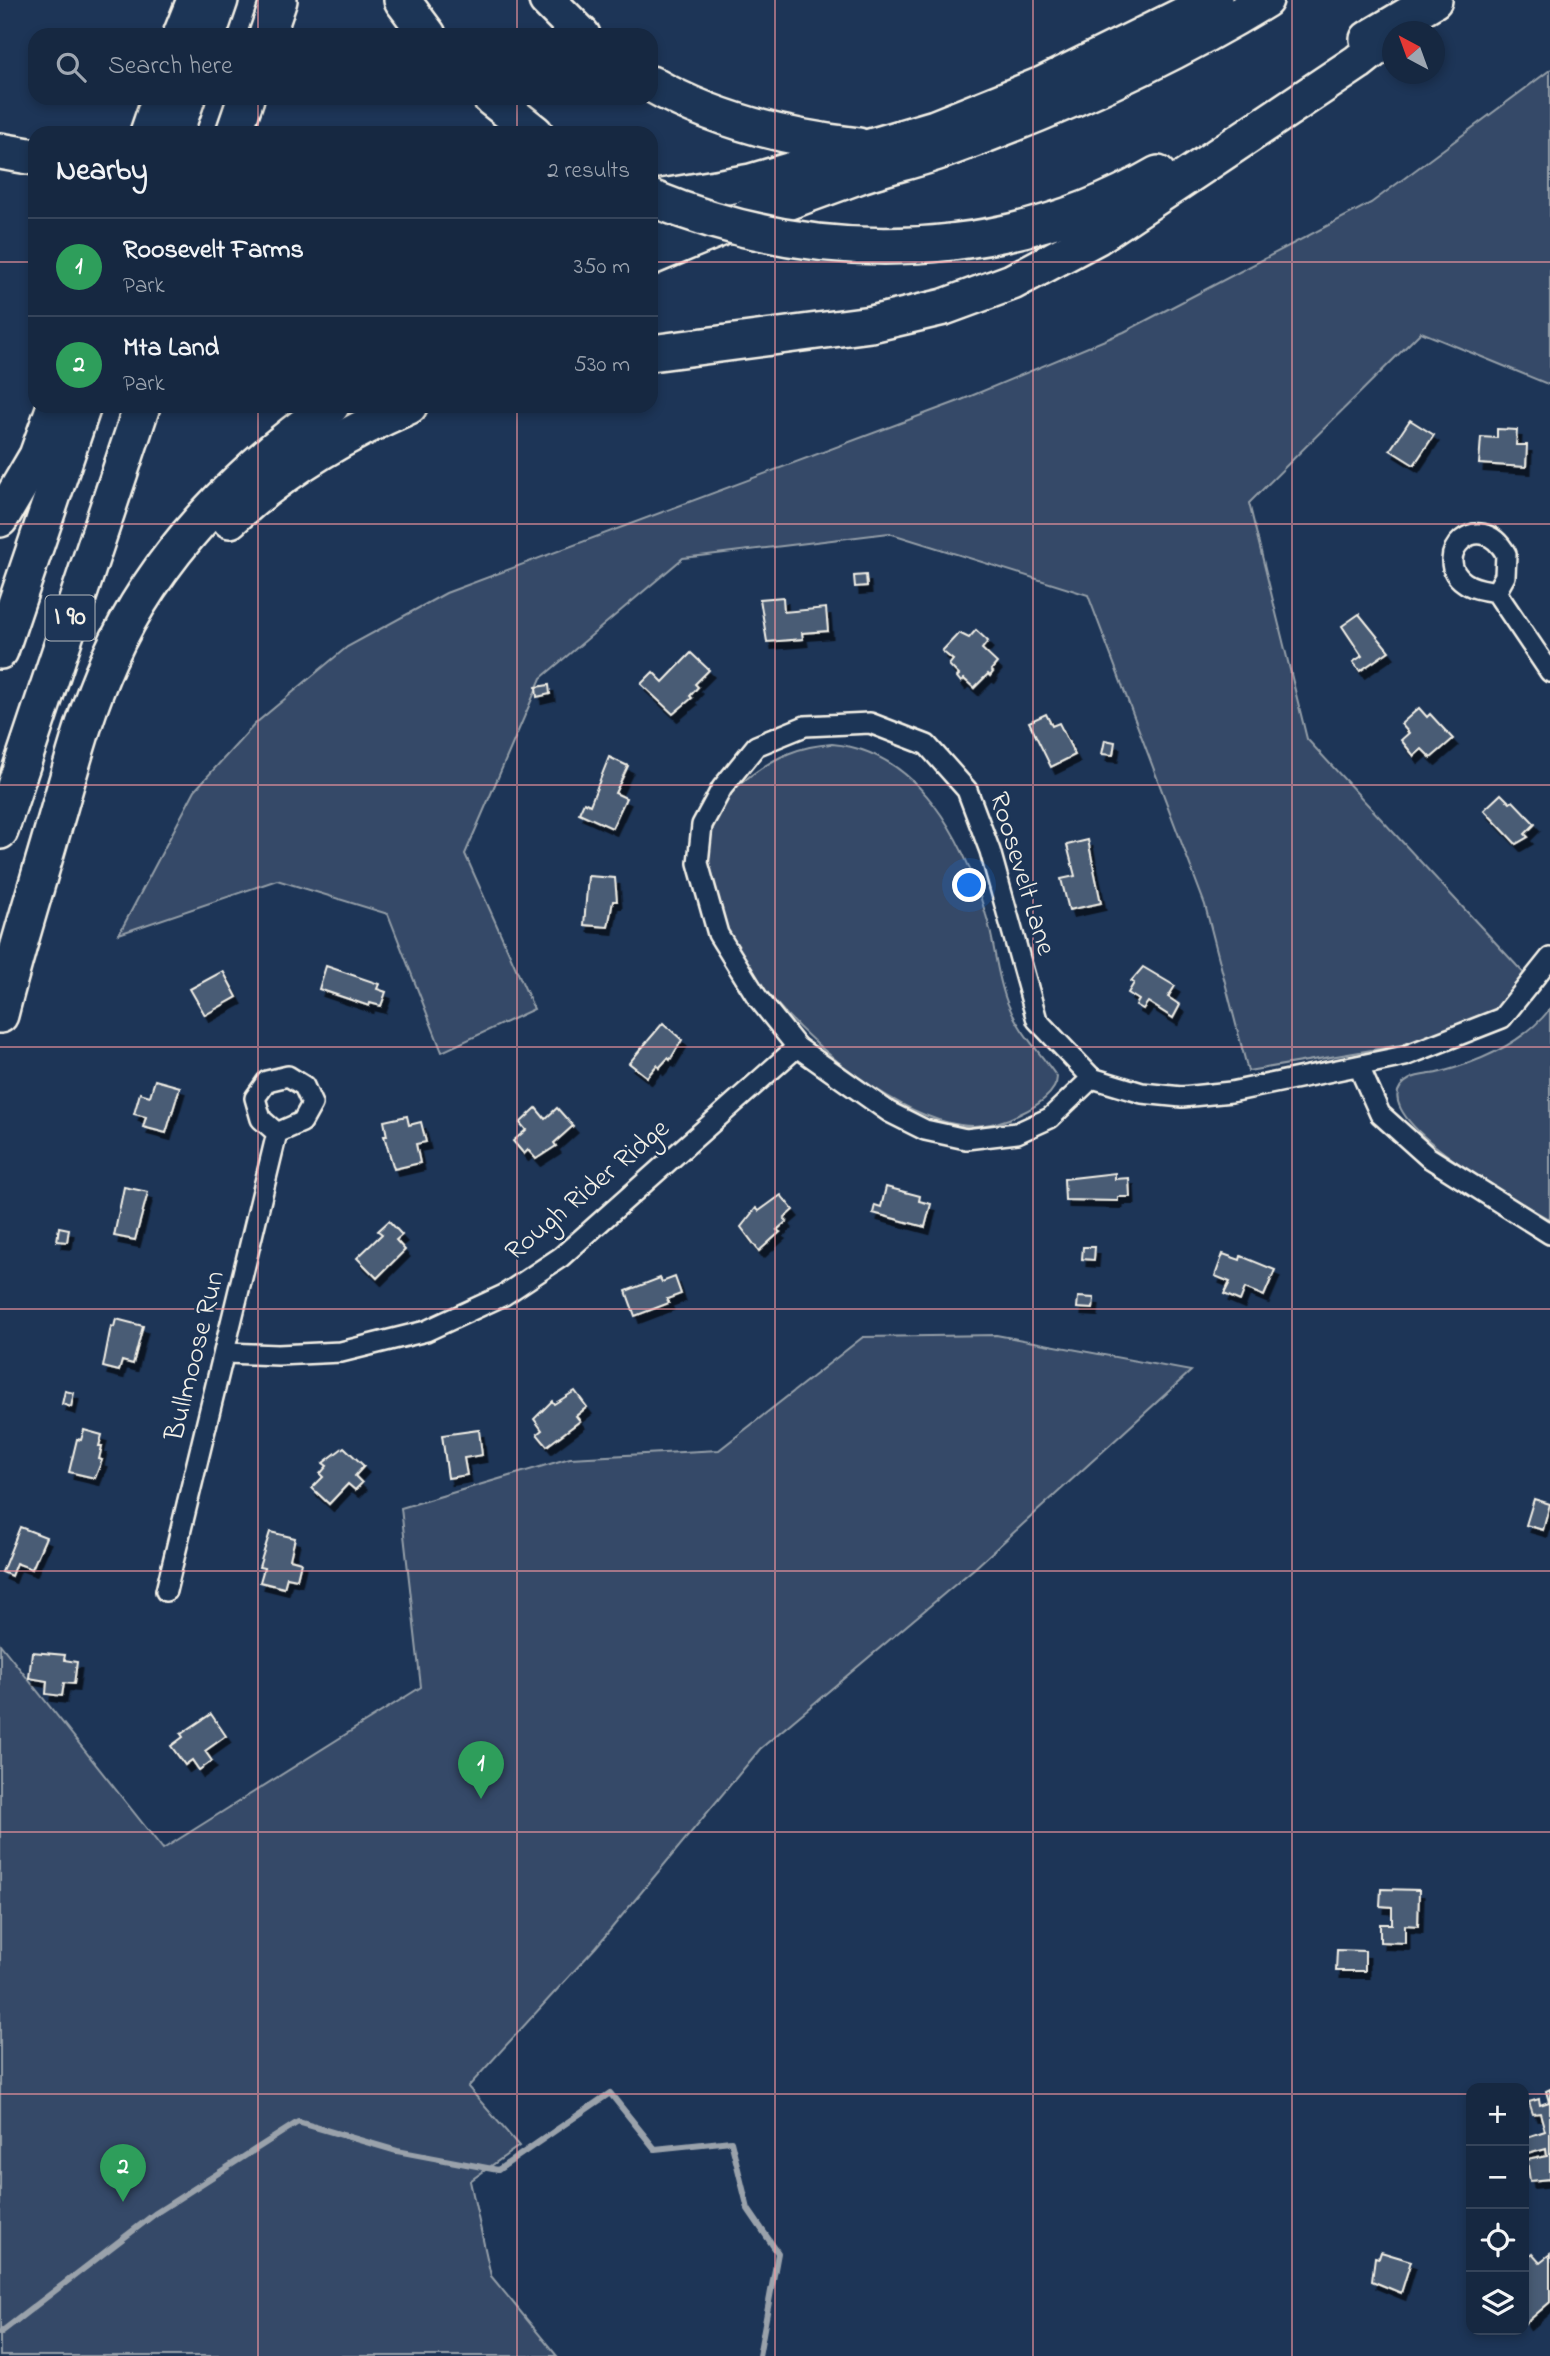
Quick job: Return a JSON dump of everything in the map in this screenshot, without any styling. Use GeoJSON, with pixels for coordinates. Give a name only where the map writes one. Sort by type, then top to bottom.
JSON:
{"type":"FeatureCollection","features":[{"type":"Feature","properties":{"kind":"highway"},"geometry":{"type":"LineString","coordinates":[[184,28],[195,0]]}},
{"type":"Feature","properties":{"kind":"highway"},"geometry":{"type":"LineString","coordinates":[[210,28],[220,0]]}},
{"type":"Feature","properties":{"kind":"highway"},"geometry":{"type":"LineString","coordinates":[[269,28],[279,0]]}},
{"type":"Feature","properties":{"kind":"highway"},"geometry":{"type":"LineString","coordinates":[[402,0],[423,28]]}},
{"type":"Feature","properties":{"kind":"highway"},"geometry":{"type":"LineString","coordinates":[[547,0],[575,28]]}},
{"type":"Feature","properties":{"kind":"highway"},"geometry":{"type":"LineString","coordinates":[[658,254],[935,128],[1044,84],[1214,0]]}},
{"type":"Feature","properties":{"kind":"highway"},"geometry":{"type":"LineString","coordinates":[[658,197],[866,161],[943,151],[1111,81],[1208,33],[1265,0]]}},
{"type":"Feature","properties":{"kind":"highway"},"geometry":{"type":"LineString","coordinates":[[1410,21],[1436,0]]}},
{"type":"Feature","properties":{"kind":"highway"},"geometry":{"type":"LineString","coordinates":[[658,201],[715,221],[801,240],[885,247],[951,242],[1040,225],[1121,193],[1179,162],[1355,47],[1436,0]]}},
{"type":"Feature","properties":{"kind":"highway"},"geometry":{"type":"LineString","coordinates":[[658,352],[872,324],[944,307],[1012,282],[1113,227],[1358,62],[1382,43]]}},
{"type":"Feature","properties":{"kind":"highway"},"geometry":{"type":"LineString","coordinates":[[658,87],[701,108],[762,128],[816,140],[866,161]]}},
{"type":"Feature","properties":{"kind":"highway"},"geometry":{"type":"LineString","coordinates":[[150,126],[158,105]]}},
{"type":"Feature","properties":{"kind":"highway"},"geometry":{"type":"LineString","coordinates":[[177,126],[185,105]]}},
{"type":"Feature","properties":{"kind":"highway"},"geometry":{"type":"LineString","coordinates":[[236,126],[244,105]]}},
{"type":"Feature","properties":{"kind":"highway"},"geometry":{"type":"LineString","coordinates":[[500,105],[526,126]]}},
{"type":"Feature","properties":{"kind":"highway"},"geometry":{"type":"LineString","coordinates":[[0,151],[28,156]]}},
{"type":"Feature","properties":{"kind":"highway"},"geometry":{"type":"LineString","coordinates":[[658,227],[803,187],[866,161]]}},
{"type":"Feature","properties":{"kind":"highway"},"geometry":{"type":"LineString","coordinates":[[0,175],[28,179]]}},
{"type":"Feature","properties":{"kind":"highway"},"geometry":{"type":"LineString","coordinates":[[0,519],[37,456],[52,413]]}},
{"type":"Feature","properties":{"kind":"highway","name":"I 90"},"geometry":{"type":"LineString","coordinates":[[0,651],[81,413]]}},
{"type":"Feature","properties":{"kind":"highway","name":"I 90"},"geometry":{"type":"LineString","coordinates":[[0,831],[140,413]]}},
{"type":"Feature","properties":{"kind":"highway"},"geometry":{"type":"LineString","coordinates":[[0,1015],[54,826],[66,774],[103,671],[145,594],[187,538],[231,488],[272,450],[322,413]]}},
{"type":"Feature","properties":{"kind":"highway"},"geometry":{"type":"LineString","coordinates":[[54,826],[115,673],[151,611],[182,571],[228,522],[289,471],[345,436],[394,413]]}},
{"type":"Feature","properties":{"kind":"street"},"geometry":{"type":"LineString","coordinates":[[1496,592],[1550,672]]}},
{"type":"Feature","properties":{"kind":"street","name":"Roosevelt Lane"},"geometry":{"type":"LineString","coordinates":[[870,723],[927,745],[967,790],[990,850],[1038,1020],[1092,1078],[1050,1118],[1017,1133],[966,1139],[925,1130],[889,1112],[797,1047],[757,997],[718,934],[698,863],[702,825],[722,788],[756,746],[805,726],[870,723]]}},
{"type":"Feature","properties":{"kind":"street"},"geometry":{"type":"LineString","coordinates":[[1092,1078],[1142,1093],[1182,1097],[1231,1092],[1405,1056],[1502,1018],[1550,958]]}},
{"type":"Feature","properties":{"kind":"street","name":"Rough Rider Ridge"},"geometry":{"type":"LineString","coordinates":[[226,1353],[278,1355],[341,1352],[426,1331],[504,1295],[561,1257],[797,1047]]}},
{"type":"Feature","properties":{"kind":"street"},"geometry":{"type":"LineString","coordinates":[[1359,1067],[1381,1114],[1428,1157],[1550,1234]]}},
{"type":"Feature","properties":{"kind":"street","name":"Bullmoose Run"},"geometry":{"type":"LineString","coordinates":[[166,1591],[226,1353],[277,1133]]}},
{"type":"Feature","properties":{"kind":"shaded area"},"geometry":{"type":"Polygon","coordinates":[[[1550,70],[1550,385],[1421,332],[1249,503],[1307,739],[1531,981],[1495,1013],[1413,1043],[1248,1071],[1205,905],[1088,595],[889,533],[683,558],[541,678],[465,854],[534,1009],[442,1052],[388,914],[277,880],[119,934],[195,790],[256,723],[347,647],[446,593],[959,401],[1124,332],[1371,203],[1550,70]]]}},
{"type":"Feature","properties":{"kind":"shaded area"},"geometry":{"type":"Polygon","coordinates":[[[832,744],[863,750],[890,763],[913,781],[951,830],[965,858],[989,926],[1007,1002],[1024,1032],[1057,1077],[1053,1089],[1039,1103],[1007,1120],[976,1126],[960,1125],[913,1109],[860,1078],[807,1035],[760,984],[726,928],[709,872],[715,820],[750,776],[760,769],[799,750],[832,744]]]}},
{"type":"Feature","properties":{"kind":"shaded area"},"geometry":{"type":"Polygon","coordinates":[[[1550,1009],[1550,1220],[1480,1178],[1421,1134],[1403,1113],[1398,1094],[1414,1077],[1456,1068],[1501,1049],[1527,1032],[1550,1009]]]}},
{"type":"Feature","properties":{"kind":"shaded area"},"geometry":{"type":"Polygon","coordinates":[[[996,1335],[1191,1371],[976,1567],[760,1749],[596,1947],[468,2087],[519,2146],[470,2181],[491,2276],[557,2356],[0,2356],[0,1644],[163,1849],[421,1687],[401,1508],[570,1458],[719,1450],[863,1337],[996,1335]]]}},
{"type":"Feature","properties":{"kind":"building"},"geometry":{"type":"Polygon","coordinates":[[[1410,420],[1434,435],[1414,465],[1390,450],[1410,420]]]}},
{"type":"Feature","properties":{"kind":"building"},"geometry":{"type":"Polygon","coordinates":[[[1497,429],[1517,430],[1516,445],[1527,445],[1526,467],[1479,464],[1481,437],[1497,438],[1497,429]]]}},
{"type":"Feature","properties":{"kind":"building"},"geometry":{"type":"Polygon","coordinates":[[[866,575],[867,586],[855,587],[854,576],[866,575]]]}},
{"type":"Feature","properties":{"kind":"building"},"geometry":{"type":"Polygon","coordinates":[[[783,597],[784,612],[826,608],[828,631],[802,633],[803,639],[767,642],[760,599],[783,597]]]}},
{"type":"Feature","properties":{"kind":"building"},"geometry":{"type":"Polygon","coordinates":[[[1359,614],[1389,651],[1360,671],[1353,662],[1362,656],[1342,626],[1359,614]]]}},
{"type":"Feature","properties":{"kind":"building"},"geometry":{"type":"Polygon","coordinates":[[[976,630],[988,641],[982,649],[997,663],[990,676],[988,674],[974,688],[964,679],[961,682],[957,677],[959,675],[949,665],[953,660],[942,651],[959,633],[969,638],[976,630]]]}},
{"type":"Feature","properties":{"kind":"building"},"geometry":{"type":"Polygon","coordinates":[[[691,653],[709,670],[695,684],[698,687],[690,696],[692,698],[673,714],[641,684],[653,672],[663,682],[691,653]]]}},
{"type":"Feature","properties":{"kind":"building"},"geometry":{"type":"Polygon","coordinates":[[[549,685],[550,694],[537,697],[536,687],[549,685]]]}},
{"type":"Feature","properties":{"kind":"building"},"geometry":{"type":"Polygon","coordinates":[[[1419,708],[1427,717],[1430,714],[1453,739],[1431,758],[1422,749],[1414,756],[1401,740],[1409,733],[1401,724],[1419,708]]]}},
{"type":"Feature","properties":{"kind":"building"},"geometry":{"type":"Polygon","coordinates":[[[1046,714],[1052,726],[1059,723],[1075,755],[1051,767],[1029,722],[1046,714]]]}},
{"type":"Feature","properties":{"kind":"building"},"geometry":{"type":"Polygon","coordinates":[[[1105,740],[1115,742],[1113,755],[1102,754],[1105,740]]]}},
{"type":"Feature","properties":{"kind":"building"},"geometry":{"type":"Polygon","coordinates":[[[609,757],[628,766],[615,793],[626,798],[612,828],[579,813],[584,802],[590,805],[609,757]]]}},
{"type":"Feature","properties":{"kind":"building"},"geometry":{"type":"Polygon","coordinates":[[[1501,794],[1510,803],[1513,801],[1535,824],[1525,834],[1528,837],[1516,844],[1484,810],[1501,794]]]}},
{"type":"Feature","properties":{"kind":"building"},"geometry":{"type":"Polygon","coordinates":[[[1088,840],[1101,903],[1069,910],[1061,879],[1075,876],[1067,845],[1088,840]]]}},
{"type":"Feature","properties":{"kind":"building"},"geometry":{"type":"Polygon","coordinates":[[[588,876],[615,878],[617,901],[613,901],[608,927],[584,925],[588,876]]]}},
{"type":"Feature","properties":{"kind":"building"},"geometry":{"type":"Polygon","coordinates":[[[326,966],[379,984],[377,989],[386,992],[381,1006],[370,1003],[369,1006],[319,989],[326,966]]]}},
{"type":"Feature","properties":{"kind":"building"},"geometry":{"type":"Polygon","coordinates":[[[1143,967],[1175,986],[1168,997],[1180,1005],[1173,1018],[1148,1002],[1143,1009],[1136,1005],[1139,1000],[1128,993],[1134,983],[1131,981],[1143,967]]]}},
{"type":"Feature","properties":{"kind":"building"},"geometry":{"type":"Polygon","coordinates":[[[223,971],[237,997],[205,1015],[190,989],[223,971]]]}},
{"type":"Feature","properties":{"kind":"building"},"geometry":{"type":"Polygon","coordinates":[[[663,1023],[682,1040],[670,1060],[668,1058],[659,1068],[657,1065],[647,1077],[629,1063],[663,1023]]]}},
{"type":"Feature","properties":{"kind":"building"},"geometry":{"type":"Polygon","coordinates":[[[155,1080],[180,1087],[166,1133],[143,1127],[146,1117],[134,1114],[140,1093],[150,1096],[155,1080]]]}},
{"type":"Feature","properties":{"kind":"building"},"geometry":{"type":"Polygon","coordinates":[[[536,1108],[545,1119],[557,1108],[573,1126],[554,1143],[556,1146],[536,1159],[528,1150],[524,1154],[513,1141],[526,1130],[520,1123],[536,1108]]]}},
{"type":"Feature","properties":{"kind":"building"},"geometry":{"type":"Polygon","coordinates":[[[407,1116],[409,1125],[421,1122],[426,1142],[416,1144],[420,1163],[394,1169],[384,1136],[387,1136],[384,1121],[407,1116]]]}},
{"type":"Feature","properties":{"kind":"building"},"geometry":{"type":"Polygon","coordinates":[[[1115,1173],[1115,1179],[1129,1178],[1130,1197],[1118,1197],[1118,1201],[1065,1200],[1064,1179],[1115,1173]]]}},
{"type":"Feature","properties":{"kind":"building"},"geometry":{"type":"Polygon","coordinates":[[[124,1187],[148,1192],[135,1240],[114,1236],[124,1187]]]}},
{"type":"Feature","properties":{"kind":"building"},"geometry":{"type":"Polygon","coordinates":[[[886,1187],[920,1196],[919,1201],[931,1204],[925,1227],[873,1213],[875,1205],[881,1207],[886,1187]]]}},
{"type":"Feature","properties":{"kind":"building"},"geometry":{"type":"Polygon","coordinates":[[[781,1195],[793,1210],[784,1218],[787,1221],[777,1230],[780,1232],[759,1251],[741,1227],[756,1208],[759,1211],[781,1195]]]}},
{"type":"Feature","properties":{"kind":"building"},"geometry":{"type":"Polygon","coordinates":[[[389,1221],[402,1235],[396,1240],[405,1250],[377,1278],[357,1258],[382,1234],[378,1231],[389,1221]]]}},
{"type":"Feature","properties":{"kind":"building"},"geometry":{"type":"Polygon","coordinates":[[[59,1227],[69,1229],[67,1242],[57,1241],[59,1227]]]}},
{"type":"Feature","properties":{"kind":"building"},"geometry":{"type":"Polygon","coordinates":[[[1083,1247],[1095,1247],[1094,1260],[1082,1259],[1083,1247]]]}},
{"type":"Feature","properties":{"kind":"building"},"geometry":{"type":"Polygon","coordinates":[[[1223,1254],[1240,1260],[1241,1256],[1275,1270],[1264,1296],[1245,1288],[1240,1301],[1224,1294],[1230,1282],[1215,1276],[1223,1254]]]}},
{"type":"Feature","properties":{"kind":"building"},"geometry":{"type":"Polygon","coordinates":[[[675,1277],[681,1294],[667,1299],[669,1303],[635,1316],[626,1291],[660,1278],[662,1282],[675,1277]]]}},
{"type":"Feature","properties":{"kind":"building"},"geometry":{"type":"Polygon","coordinates":[[[1078,1297],[1094,1298],[1093,1309],[1077,1308],[1078,1297]]]}},
{"type":"Feature","properties":{"kind":"building"},"geometry":{"type":"Polygon","coordinates":[[[116,1319],[143,1326],[133,1364],[122,1361],[119,1371],[103,1367],[111,1326],[114,1327],[116,1319]]]}},
{"type":"Feature","properties":{"kind":"building"},"geometry":{"type":"Polygon","coordinates":[[[65,1391],[74,1393],[71,1407],[62,1404],[65,1391]]]}},
{"type":"Feature","properties":{"kind":"building"},"geometry":{"type":"Polygon","coordinates":[[[575,1391],[587,1407],[576,1416],[580,1421],[547,1446],[537,1434],[542,1430],[534,1419],[552,1401],[554,1404],[575,1391]]]}},
{"type":"Feature","properties":{"kind":"building"},"geometry":{"type":"Polygon","coordinates":[[[84,1430],[102,1435],[99,1459],[102,1460],[95,1478],[69,1472],[77,1439],[81,1440],[84,1430]]]}},
{"type":"Feature","properties":{"kind":"building"},"geometry":{"type":"Polygon","coordinates":[[[479,1430],[482,1455],[464,1458],[467,1475],[448,1478],[442,1435],[479,1430]]]}},
{"type":"Feature","properties":{"kind":"building"},"geometry":{"type":"Polygon","coordinates":[[[344,1447],[364,1466],[355,1476],[362,1483],[355,1490],[348,1484],[329,1504],[312,1488],[323,1477],[320,1474],[327,1466],[323,1463],[344,1447]]]}},
{"type":"Feature","properties":{"kind":"building"},"geometry":{"type":"Polygon","coordinates":[[[1534,1499],[1550,1504],[1543,1530],[1526,1525],[1534,1499]]]}},
{"type":"Feature","properties":{"kind":"building"},"geometry":{"type":"Polygon","coordinates":[[[20,1527],[46,1537],[32,1569],[16,1563],[11,1576],[2,1572],[20,1527]]]}},
{"type":"Feature","properties":{"kind":"building"},"geometry":{"type":"Polygon","coordinates":[[[270,1532],[295,1538],[290,1559],[301,1562],[297,1579],[287,1577],[284,1588],[260,1582],[264,1568],[259,1567],[270,1532]]]}},
{"type":"Feature","properties":{"kind":"building"},"geometry":{"type":"Polygon","coordinates":[[[32,1652],[65,1655],[64,1660],[77,1662],[74,1684],[64,1683],[62,1696],[46,1694],[47,1681],[29,1678],[32,1652]]]}},
{"type":"Feature","properties":{"kind":"building"},"geometry":{"type":"Polygon","coordinates":[[[211,1714],[226,1736],[205,1751],[212,1761],[199,1770],[192,1760],[185,1765],[171,1746],[183,1737],[181,1734],[211,1714]]]}},
{"type":"Feature","properties":{"kind":"building"},"geometry":{"type":"Polygon","coordinates":[[[1381,1889],[1419,1890],[1418,1926],[1405,1925],[1405,1943],[1380,1942],[1380,1924],[1392,1924],[1392,1907],[1380,1906],[1381,1889]]]}},
{"type":"Feature","properties":{"kind":"building"},"geometry":{"type":"Polygon","coordinates":[[[1337,1950],[1365,1951],[1365,1971],[1336,1971],[1337,1950]]]}},
{"type":"Feature","properties":{"kind":"building"},"geometry":{"type":"Polygon","coordinates":[[[1550,2089],[1550,2179],[1530,2181],[1529,2160],[1547,2156],[1546,2149],[1529,2154],[1529,2136],[1545,2131],[1540,2113],[1533,2114],[1529,2102],[1539,2099],[1540,2105],[1549,2102],[1546,2091],[1550,2089]]]}},
{"type":"Feature","properties":{"kind":"building"},"geometry":{"type":"Polygon","coordinates":[[[1381,2252],[1411,2261],[1401,2293],[1372,2281],[1375,2257],[1379,2258],[1381,2252]]]}},
{"type":"Feature","properties":{"kind":"building"},"geometry":{"type":"Polygon","coordinates":[[[1532,2253],[1540,2262],[1550,2254],[1550,2302],[1529,2320],[1529,2272],[1529,2256],[1532,2253]]]}},
{"type":"Feature","properties":{"kind":"waterway"},"geometry":{"type":"LineString","coordinates":[[0,2333],[156,2213],[298,2122],[397,2151],[498,2170],[610,2093],[655,2149],[731,2141],[748,2209],[778,2253],[759,2356]]}},
{"type":"Feature","properties":{"kind":"place","name":"Roosevelt Farms"},"geometry":{"type":"Point","coordinates":[481,1799]}},
{"type":"Feature","properties":{"kind":"place","name":"Mta Land"},"geometry":{"type":"Point","coordinates":[123,2202]}}]}
